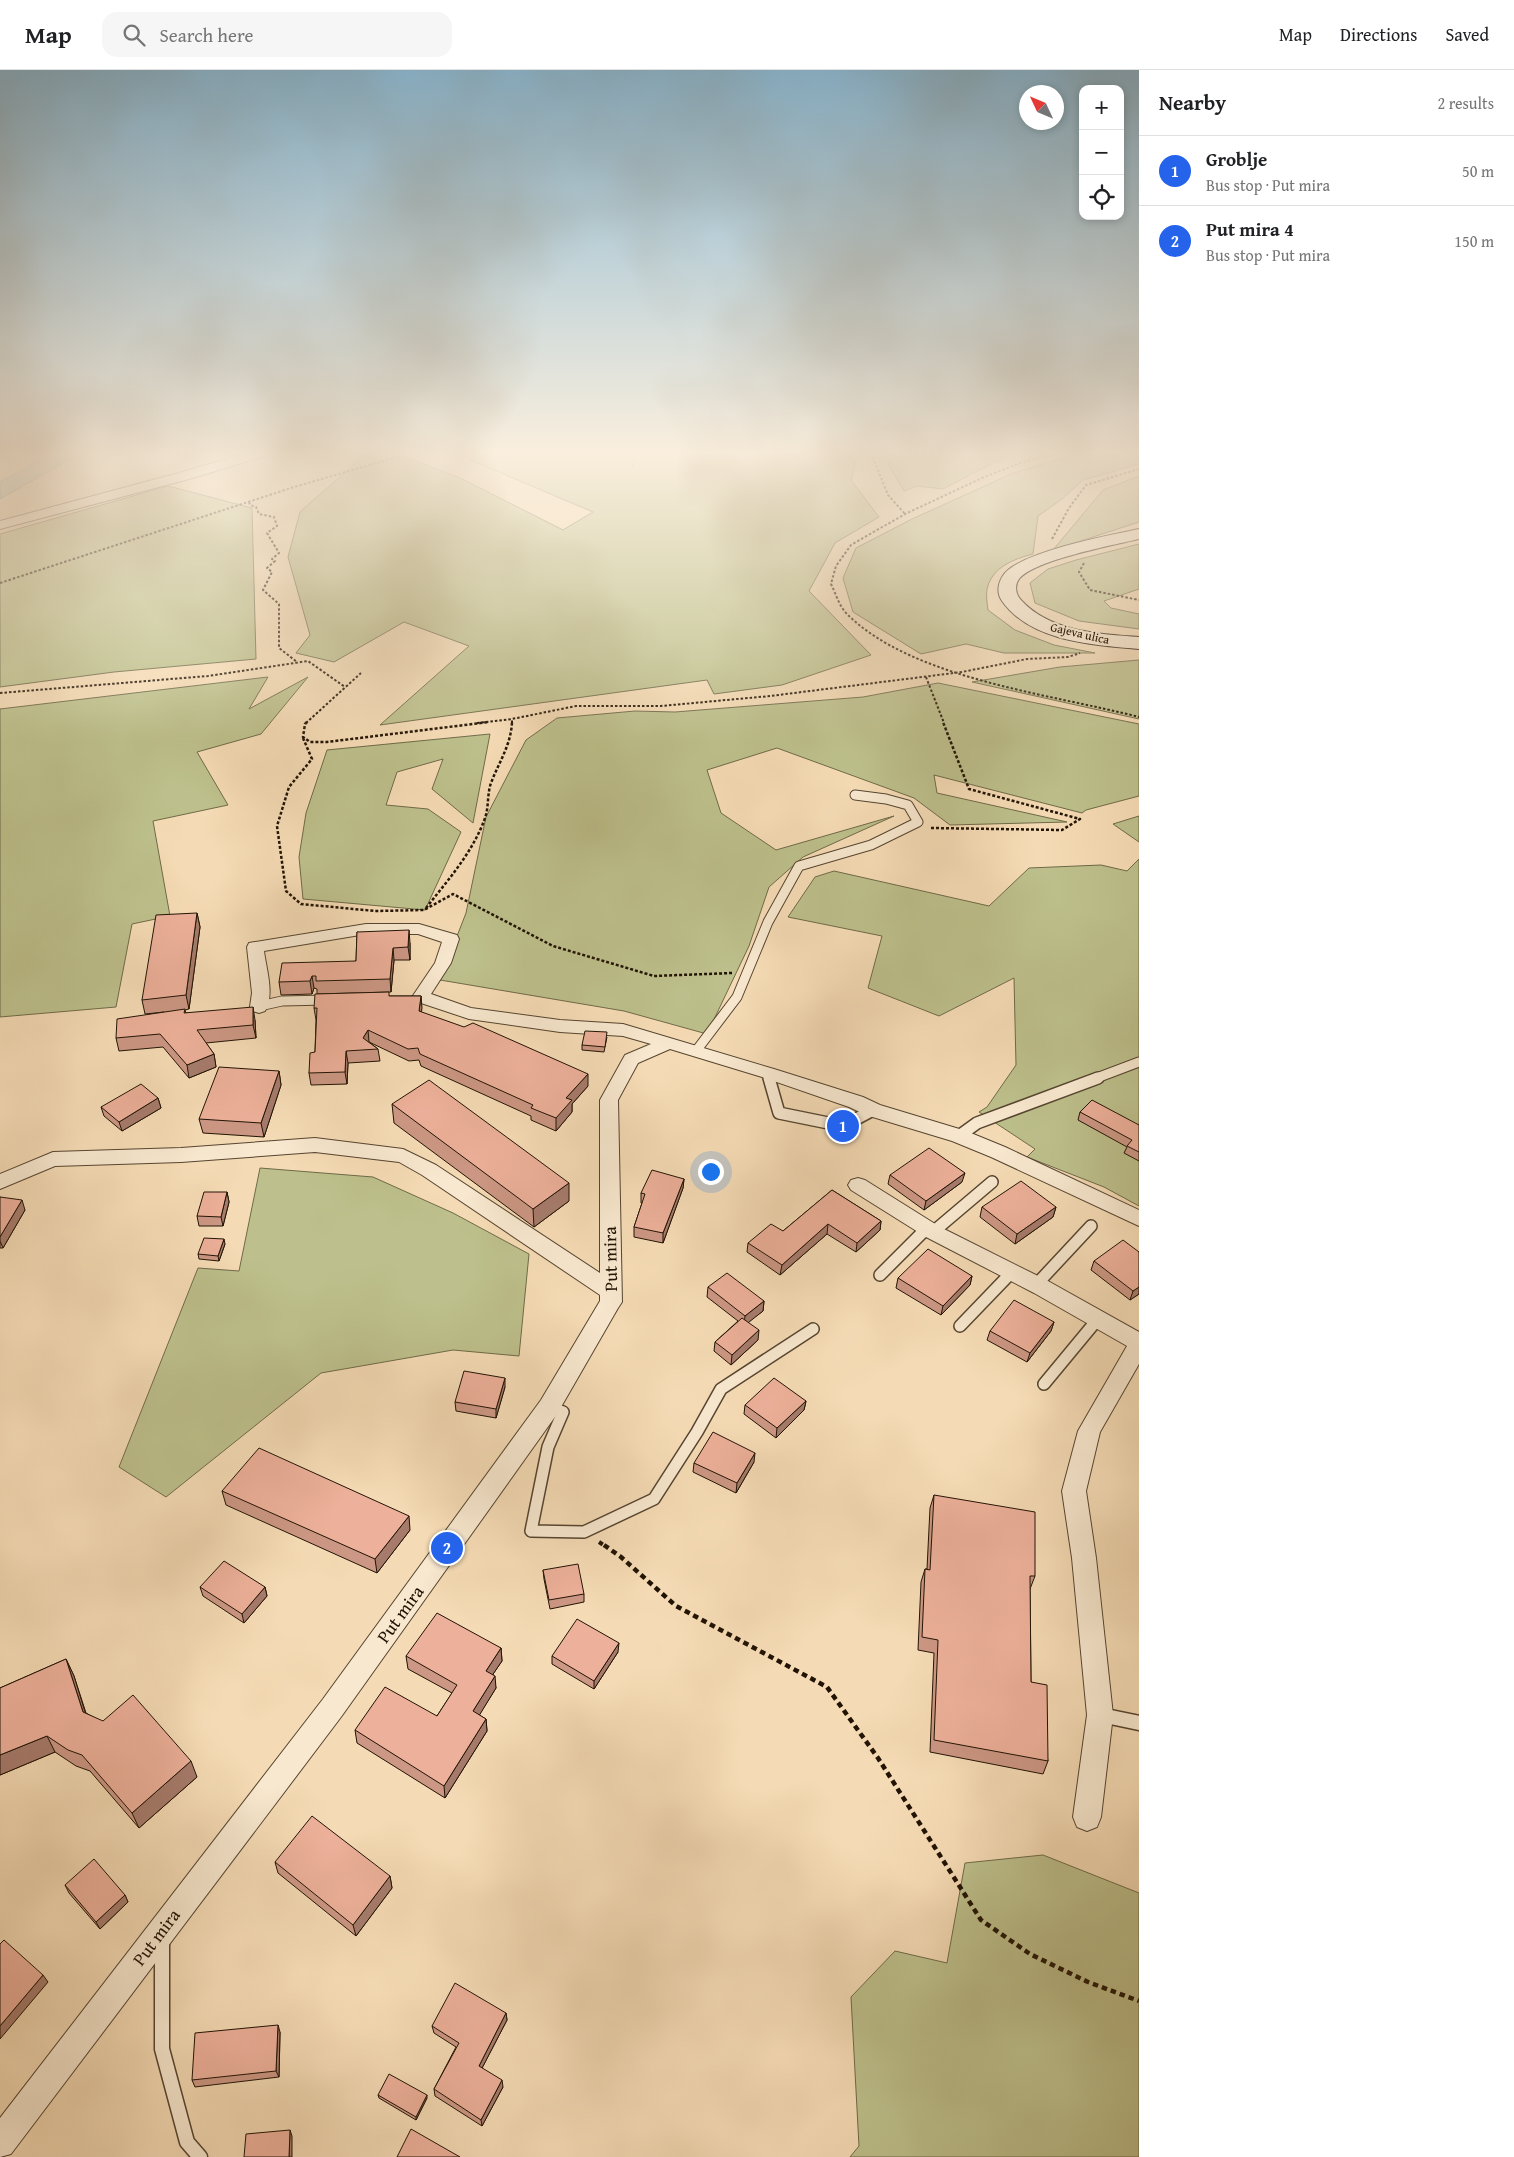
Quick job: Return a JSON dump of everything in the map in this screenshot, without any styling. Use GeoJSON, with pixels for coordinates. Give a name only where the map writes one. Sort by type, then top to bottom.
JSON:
{"type":"FeatureCollection","features":[{"type":"Feature","properties":{"kind":"main road","name":"Gajeva ulica"},"geometry":{"type":"LineString","coordinates":[[1089,547],[1039,561],[1018,572],[1007,585],[1007,596],[1016,609],[1035,621],[1058,630],[1089,637],[1139,643]]}},
{"type":"Feature","properties":{"kind":"street"},"geometry":{"type":"LineString","coordinates":[[259,1007],[261,993],[256,948],[366,929],[419,929],[451,939],[443,963],[417,997],[469,1013],[560,1026],[623,1030],[760,1070],[856,1102],[873,1110],[959,1136],[998,1152],[1139,1219]]}},
{"type":"Feature","properties":{"kind":"street","name":"Put mira"},"geometry":{"type":"LineString","coordinates":[[0,2142],[332,1708],[549,1407],[611,1302],[609,1100],[631,1059],[669,1043]]}},
{"type":"Feature","properties":{"kind":"street"},"geometry":{"type":"LineString","coordinates":[[0,1182],[53,1159],[181,1155],[315,1145],[403,1156],[429,1170],[610,1291]]}},
{"type":"Feature","properties":{"kind":"street"},"geometry":{"type":"LineString","coordinates":[[858,1185],[930,1230],[1012,1272],[1139,1343],[1089,1431],[1074,1492],[1084,1558],[1100,1715],[1087,1817]]}},
{"type":"Feature","properties":{"kind":"lane"},"geometry":{"type":"LineString","coordinates":[[696,1051],[737,997],[768,922],[800,866],[871,845],[918,822],[908,805],[886,799],[855,795]]}},
{"type":"Feature","properties":{"kind":"lane"},"geometry":{"type":"LineString","coordinates":[[240,1009],[259,1007],[282,1001],[340,1000]]}},
{"type":"Feature","properties":{"kind":"lane"},"geometry":{"type":"LineString","coordinates":[[959,1136],[977,1123],[1139,1062]]}},
{"type":"Feature","properties":{"kind":"lane"},"geometry":{"type":"LineString","coordinates":[[760,1070],[779,1113],[843,1126],[873,1110]]}},
{"type":"Feature","properties":{"kind":"lane"},"geometry":{"type":"LineString","coordinates":[[880,1275],[930,1230],[992,1182]]}},
{"type":"Feature","properties":{"kind":"lane"},"geometry":{"type":"LineString","coordinates":[[1036,1285],[1091,1226]]}},
{"type":"Feature","properties":{"kind":"lane"},"geometry":{"type":"LineString","coordinates":[[960,1326],[1012,1272]]}},
{"type":"Feature","properties":{"kind":"lane"},"geometry":{"type":"LineString","coordinates":[[1044,1384],[1097,1320]]}},
{"type":"Feature","properties":{"kind":"lane"},"geometry":{"type":"LineString","coordinates":[[549,1407],[563,1412],[548,1447],[531,1531],[584,1532],[654,1499],[697,1432],[721,1389],[813,1329]]}},
{"type":"Feature","properties":{"kind":"lane"},"geometry":{"type":"LineString","coordinates":[[1100,1715],[1139,1723]]}},
{"type":"Feature","properties":{"kind":"lane"},"geometry":{"type":"LineString","coordinates":[[162,1930],[162,2048],[187,2142],[200,2157]]}},
{"type":"Feature","properties":{"kind":"path"},"geometry":{"type":"LineString","coordinates":[[0,583],[109,547]]}},
{"type":"Feature","properties":{"kind":"path"},"geometry":{"type":"LineString","coordinates":[[276,547],[279,552],[272,559],[275,561],[267,568],[272,572],[263,590],[279,604],[278,648],[298,663]]}},
{"type":"Feature","properties":{"kind":"path"},"geometry":{"type":"LineString","coordinates":[[850,547],[836,566],[831,584],[846,614],[873,636],[900,651],[962,672],[1139,717]]}},
{"type":"Feature","properties":{"kind":"path"},"geometry":{"type":"LineString","coordinates":[[1039,561],[1046,547]]}},
{"type":"Feature","properties":{"kind":"path"},"geometry":{"type":"LineString","coordinates":[[1090,560],[1084,563],[1079,572],[1090,590],[1139,600]]}},
{"type":"Feature","properties":{"kind":"path"},"geometry":{"type":"LineString","coordinates":[[302,737],[310,742],[327,742],[403,731],[512,719],[576,706],[661,706],[926,677],[1027,659],[1068,657],[1084,652]]}},
{"type":"Feature","properties":{"kind":"path"},"geometry":{"type":"LineString","coordinates":[[0,693],[208,676],[308,661],[345,687]]}},
{"type":"Feature","properties":{"kind":"path"},"geometry":{"type":"LineString","coordinates":[[360,673],[305,724],[302,737],[312,759],[289,787],[277,826],[286,892],[301,904],[375,911],[424,910],[453,894],[553,946],[654,976],[748,973]]}},
{"type":"Feature","properties":{"kind":"path"},"geometry":{"type":"LineString","coordinates":[[906,828],[1062,830],[1080,819],[969,789],[926,677]]}},
{"type":"Feature","properties":{"kind":"path"},"geometry":{"type":"LineString","coordinates":[[424,910],[471,852],[486,817],[490,787],[510,746],[513,735],[512,719]]}},
{"type":"Feature","properties":{"kind":"path"},"geometry":{"type":"LineString","coordinates":[[584,1532],[621,1557],[676,1606],[827,1688],[878,1758],[981,1920],[1030,1954],[1088,1982],[1139,2001]]}},
{"type":"Feature","properties":{"kind":"green space"},"geometry":{"type":"Polygon","coordinates":[[[0,547],[253,547],[256,659],[114,672],[0,687],[0,547]]]}},
{"type":"Feature","properties":{"kind":"green space"},"geometry":{"type":"Polygon","coordinates":[[[291,547],[833,547],[809,591],[871,655],[782,685],[714,694],[707,680],[380,725],[469,646],[404,622],[334,662],[296,653],[310,635],[288,557],[291,547]]]}},
{"type":"Feature","properties":{"kind":"green space"},"geometry":{"type":"Polygon","coordinates":[[[1034,547],[1033,554],[1011,561],[994,575],[987,589],[988,610],[1015,630],[1054,645],[1095,653],[1004,653],[966,644],[921,654],[853,612],[843,578],[856,548],[1034,547]]]}},
{"type":"Feature","properties":{"kind":"green space"},"geometry":{"type":"Polygon","coordinates":[[[1126,547],[1139,547],[1139,589],[1104,601],[1111,608],[1139,614],[1139,629],[1079,621],[1035,603],[1030,583],[1048,569],[1126,547]]]}},
{"type":"Feature","properties":{"kind":"green space"},"geometry":{"type":"Polygon","coordinates":[[[1139,660],[1139,719],[972,682],[1060,667],[1139,660]]]}},
{"type":"Feature","properties":{"kind":"green space"},"geometry":{"type":"Polygon","coordinates":[[[268,677],[249,709],[308,677],[261,734],[197,752],[228,805],[153,821],[170,916],[132,924],[116,1007],[0,1017],[0,709],[268,677]]]}},
{"type":"Feature","properties":{"kind":"green space"},"geometry":{"type":"Polygon","coordinates":[[[938,683],[1139,724],[1139,796],[1086,810],[1082,813],[934,775],[937,793],[1067,822],[950,825],[914,798],[777,748],[707,770],[721,813],[776,850],[894,816],[803,857],[769,887],[749,946],[707,1034],[624,1011],[440,980],[466,913],[486,817],[526,740],[557,718],[635,711],[675,712],[863,697],[938,683]]]}},
{"type":"Feature","properties":{"kind":"green space"},"geometry":{"type":"Polygon","coordinates":[[[490,734],[473,823],[432,789],[443,759],[397,772],[386,805],[428,809],[461,832],[425,910],[303,899],[299,857],[306,813],[327,750],[490,734]]]}},
{"type":"Feature","properties":{"kind":"green space"},"geometry":{"type":"Polygon","coordinates":[[[1139,816],[1139,842],[1113,824],[1139,816]]]}},
{"type":"Feature","properties":{"kind":"green space"},"geometry":{"type":"Polygon","coordinates":[[[1139,859],[1139,1206],[1104,1187],[1027,1157],[1035,1149],[979,1112],[987,1107],[1016,1065],[1014,978],[939,1016],[868,988],[882,936],[788,917],[815,877],[834,871],[989,906],[1029,868],[1101,865],[1127,871],[1139,859]]]}},
{"type":"Feature","properties":{"kind":"green space"},"geometry":{"type":"Polygon","coordinates":[[[260,1168],[373,1177],[453,1213],[529,1254],[519,1356],[453,1350],[321,1373],[166,1497],[119,1467],[198,1268],[239,1271],[260,1168]]]}},
{"type":"Feature","properties":{"kind":"green space"},"geometry":{"type":"Polygon","coordinates":[[[1043,1855],[1139,1893],[1139,2157],[850,2157],[859,2146],[851,1997],[895,1951],[947,1963],[965,1863],[1043,1855]]]}},
{"type":"Feature","properties":{"kind":"building"},"geometry":{"type":"Polygon","coordinates":[[[197,913],[186,995],[142,1000],[156,915],[197,913]]]}},
{"type":"Feature","properties":{"kind":"building"},"geometry":{"type":"Polygon","coordinates":[[[409,930],[408,947],[393,948],[390,979],[316,981],[316,976],[312,976],[310,981],[279,982],[282,963],[356,961],[357,932],[409,930]]]}},
{"type":"Feature","properties":{"kind":"building"},"geometry":{"type":"Polygon","coordinates":[[[389,992],[389,996],[421,996],[419,1011],[464,1027],[473,1023],[588,1074],[566,1098],[572,1100],[556,1118],[531,1108],[533,1105],[420,1054],[418,1048],[408,1049],[368,1030],[363,1038],[378,1049],[346,1051],[345,1072],[309,1073],[310,1053],[315,1052],[317,1008],[314,1008],[315,994],[389,992]]]}},
{"type":"Feature","properties":{"kind":"building"},"geometry":{"type":"Polygon","coordinates":[[[253,1007],[253,1025],[197,1030],[214,1054],[187,1065],[160,1034],[116,1038],[117,1019],[185,1009],[184,1013],[253,1007]]]}},
{"type":"Feature","properties":{"kind":"building"},"geometry":{"type":"Polygon","coordinates":[[[585,1031],[607,1032],[605,1047],[582,1045],[585,1031]]]}},
{"type":"Feature","properties":{"kind":"building"},"geometry":{"type":"Polygon","coordinates":[[[219,1067],[279,1071],[261,1123],[199,1119],[219,1067]]]}},
{"type":"Feature","properties":{"kind":"building"},"geometry":{"type":"Polygon","coordinates":[[[429,1080],[569,1183],[533,1209],[392,1104],[429,1080]]]}},
{"type":"Feature","properties":{"kind":"building"},"geometry":{"type":"Polygon","coordinates":[[[141,1084],[158,1098],[119,1122],[101,1107],[141,1084]]]}},
{"type":"Feature","properties":{"kind":"building"},"geometry":{"type":"Polygon","coordinates":[[[1092,1100],[1139,1125],[1139,1152],[1127,1146],[1132,1140],[1080,1112],[1092,1100]]]}},
{"type":"Feature","properties":{"kind":"building"},"geometry":{"type":"Polygon","coordinates":[[[929,1148],[965,1173],[926,1201],[890,1175],[929,1148]]]}},
{"type":"Feature","properties":{"kind":"building"},"geometry":{"type":"Polygon","coordinates":[[[652,1170],[684,1179],[663,1233],[634,1227],[645,1194],[641,1193],[652,1170]]]}},
{"type":"Feature","properties":{"kind":"building"},"geometry":{"type":"Polygon","coordinates":[[[1021,1181],[1056,1207],[1017,1234],[982,1207],[1021,1181]]]}},
{"type":"Feature","properties":{"kind":"building"},"geometry":{"type":"Polygon","coordinates":[[[832,1190],[881,1221],[857,1243],[828,1224],[782,1265],[748,1243],[771,1224],[783,1231],[832,1190]]]}},
{"type":"Feature","properties":{"kind":"building"},"geometry":{"type":"Polygon","coordinates":[[[204,1192],[227,1192],[221,1217],[197,1216],[204,1192]]]}},
{"type":"Feature","properties":{"kind":"building"},"geometry":{"type":"Polygon","coordinates":[[[0,1197],[22,1200],[0,1237],[0,1197]]]}},
{"type":"Feature","properties":{"kind":"building"},"geometry":{"type":"Polygon","coordinates":[[[204,1238],[224,1239],[218,1256],[198,1254],[204,1238]]]}},
{"type":"Feature","properties":{"kind":"building"},"geometry":{"type":"Polygon","coordinates":[[[1123,1240],[1139,1252],[1139,1287],[1133,1291],[1094,1261],[1123,1240]]]}},
{"type":"Feature","properties":{"kind":"building"},"geometry":{"type":"Polygon","coordinates":[[[928,1249],[972,1276],[943,1306],[898,1278],[928,1249]]]}},
{"type":"Feature","properties":{"kind":"building"},"geometry":{"type":"Polygon","coordinates":[[[727,1273],[764,1301],[745,1316],[708,1287],[727,1273]]]}},
{"type":"Feature","properties":{"kind":"building"},"geometry":{"type":"Polygon","coordinates":[[[1014,1300],[1054,1322],[1030,1353],[990,1331],[1014,1300]]]}},
{"type":"Feature","properties":{"kind":"building"},"geometry":{"type":"Polygon","coordinates":[[[742,1318],[759,1330],[732,1355],[715,1342],[742,1318]]]}},
{"type":"Feature","properties":{"kind":"building"},"geometry":{"type":"Polygon","coordinates":[[[464,1371],[505,1378],[496,1409],[455,1402],[464,1371]]]}},
{"type":"Feature","properties":{"kind":"building"},"geometry":{"type":"Polygon","coordinates":[[[774,1378],[806,1401],[777,1428],[745,1405],[774,1378]]]}},
{"type":"Feature","properties":{"kind":"building"},"geometry":{"type":"Polygon","coordinates":[[[713,1432],[755,1453],[737,1483],[694,1463],[713,1432]]]}},
{"type":"Feature","properties":{"kind":"building"},"geometry":{"type":"Polygon","coordinates":[[[259,1448],[409,1516],[375,1559],[222,1491],[259,1448]]]}},
{"type":"Feature","properties":{"kind":"building"},"geometry":{"type":"Polygon","coordinates":[[[934,1495],[1035,1512],[1035,1576],[1030,1576],[1031,1682],[1047,1685],[1048,1761],[934,1740],[938,1640],[922,1637],[925,1569],[930,1570],[934,1495]]]}},
{"type":"Feature","properties":{"kind":"building"},"geometry":{"type":"Polygon","coordinates":[[[224,1561],[265,1587],[242,1614],[200,1587],[224,1561]]]}},
{"type":"Feature","properties":{"kind":"building"},"geometry":{"type":"Polygon","coordinates":[[[578,1564],[584,1594],[549,1600],[543,1570],[578,1564]]]}},
{"type":"Feature","properties":{"kind":"building"},"geometry":{"type":"Polygon","coordinates":[[[437,1613],[501,1648],[486,1671],[495,1676],[473,1711],[486,1719],[444,1786],[355,1730],[385,1687],[437,1716],[457,1685],[406,1656],[437,1613]]]}},
{"type":"Feature","properties":{"kind":"building"},"geometry":{"type":"Polygon","coordinates":[[[577,1619],[619,1643],[594,1681],[552,1656],[577,1619]]]}},
{"type":"Feature","properties":{"kind":"building"},"geometry":{"type":"Polygon","coordinates":[[[66,1659],[83,1712],[103,1721],[133,1695],[191,1761],[132,1813],[82,1755],[68,1750],[47,1736],[0,1755],[0,1688],[66,1659]]]}},
{"type":"Feature","properties":{"kind":"building"},"geometry":{"type":"Polygon","coordinates":[[[312,1816],[390,1876],[353,1925],[275,1862],[312,1816]]]}},
{"type":"Feature","properties":{"kind":"building"},"geometry":{"type":"Polygon","coordinates":[[[94,1859],[125,1895],[96,1922],[65,1885],[94,1859]]]}},
{"type":"Feature","properties":{"kind":"building"},"geometry":{"type":"Polygon","coordinates":[[[4,1940],[43,1975],[0,2026],[0,1944],[4,1940]]]}},
{"type":"Feature","properties":{"kind":"building"},"geometry":{"type":"Polygon","coordinates":[[[455,1983],[506,2013],[479,2066],[502,2080],[481,2120],[434,2089],[459,2043],[432,2026],[455,1983]]]}},
{"type":"Feature","properties":{"kind":"building"},"geometry":{"type":"Polygon","coordinates":[[[278,2025],[276,2071],[192,2080],[195,2033],[278,2025]]]}},
{"type":"Feature","properties":{"kind":"building"},"geometry":{"type":"Polygon","coordinates":[[[389,2074],[427,2095],[416,2117],[378,2095],[389,2074]]]}},
{"type":"Feature","properties":{"kind":"building"},"geometry":{"type":"Polygon","coordinates":[[[411,2129],[460,2157],[397,2157],[411,2129]]]}},
{"type":"Feature","properties":{"kind":"building"},"geometry":{"type":"Polygon","coordinates":[[[290,2130],[289,2157],[244,2157],[246,2134],[290,2130]]]}},
{"type":"Feature","properties":{"kind":"place","name":"Groblje"},"geometry":{"type":"Point","coordinates":[843,1126]}},
{"type":"Feature","properties":{"kind":"place","name":"Put mira 4"},"geometry":{"type":"Point","coordinates":[447,1548]}}]}
